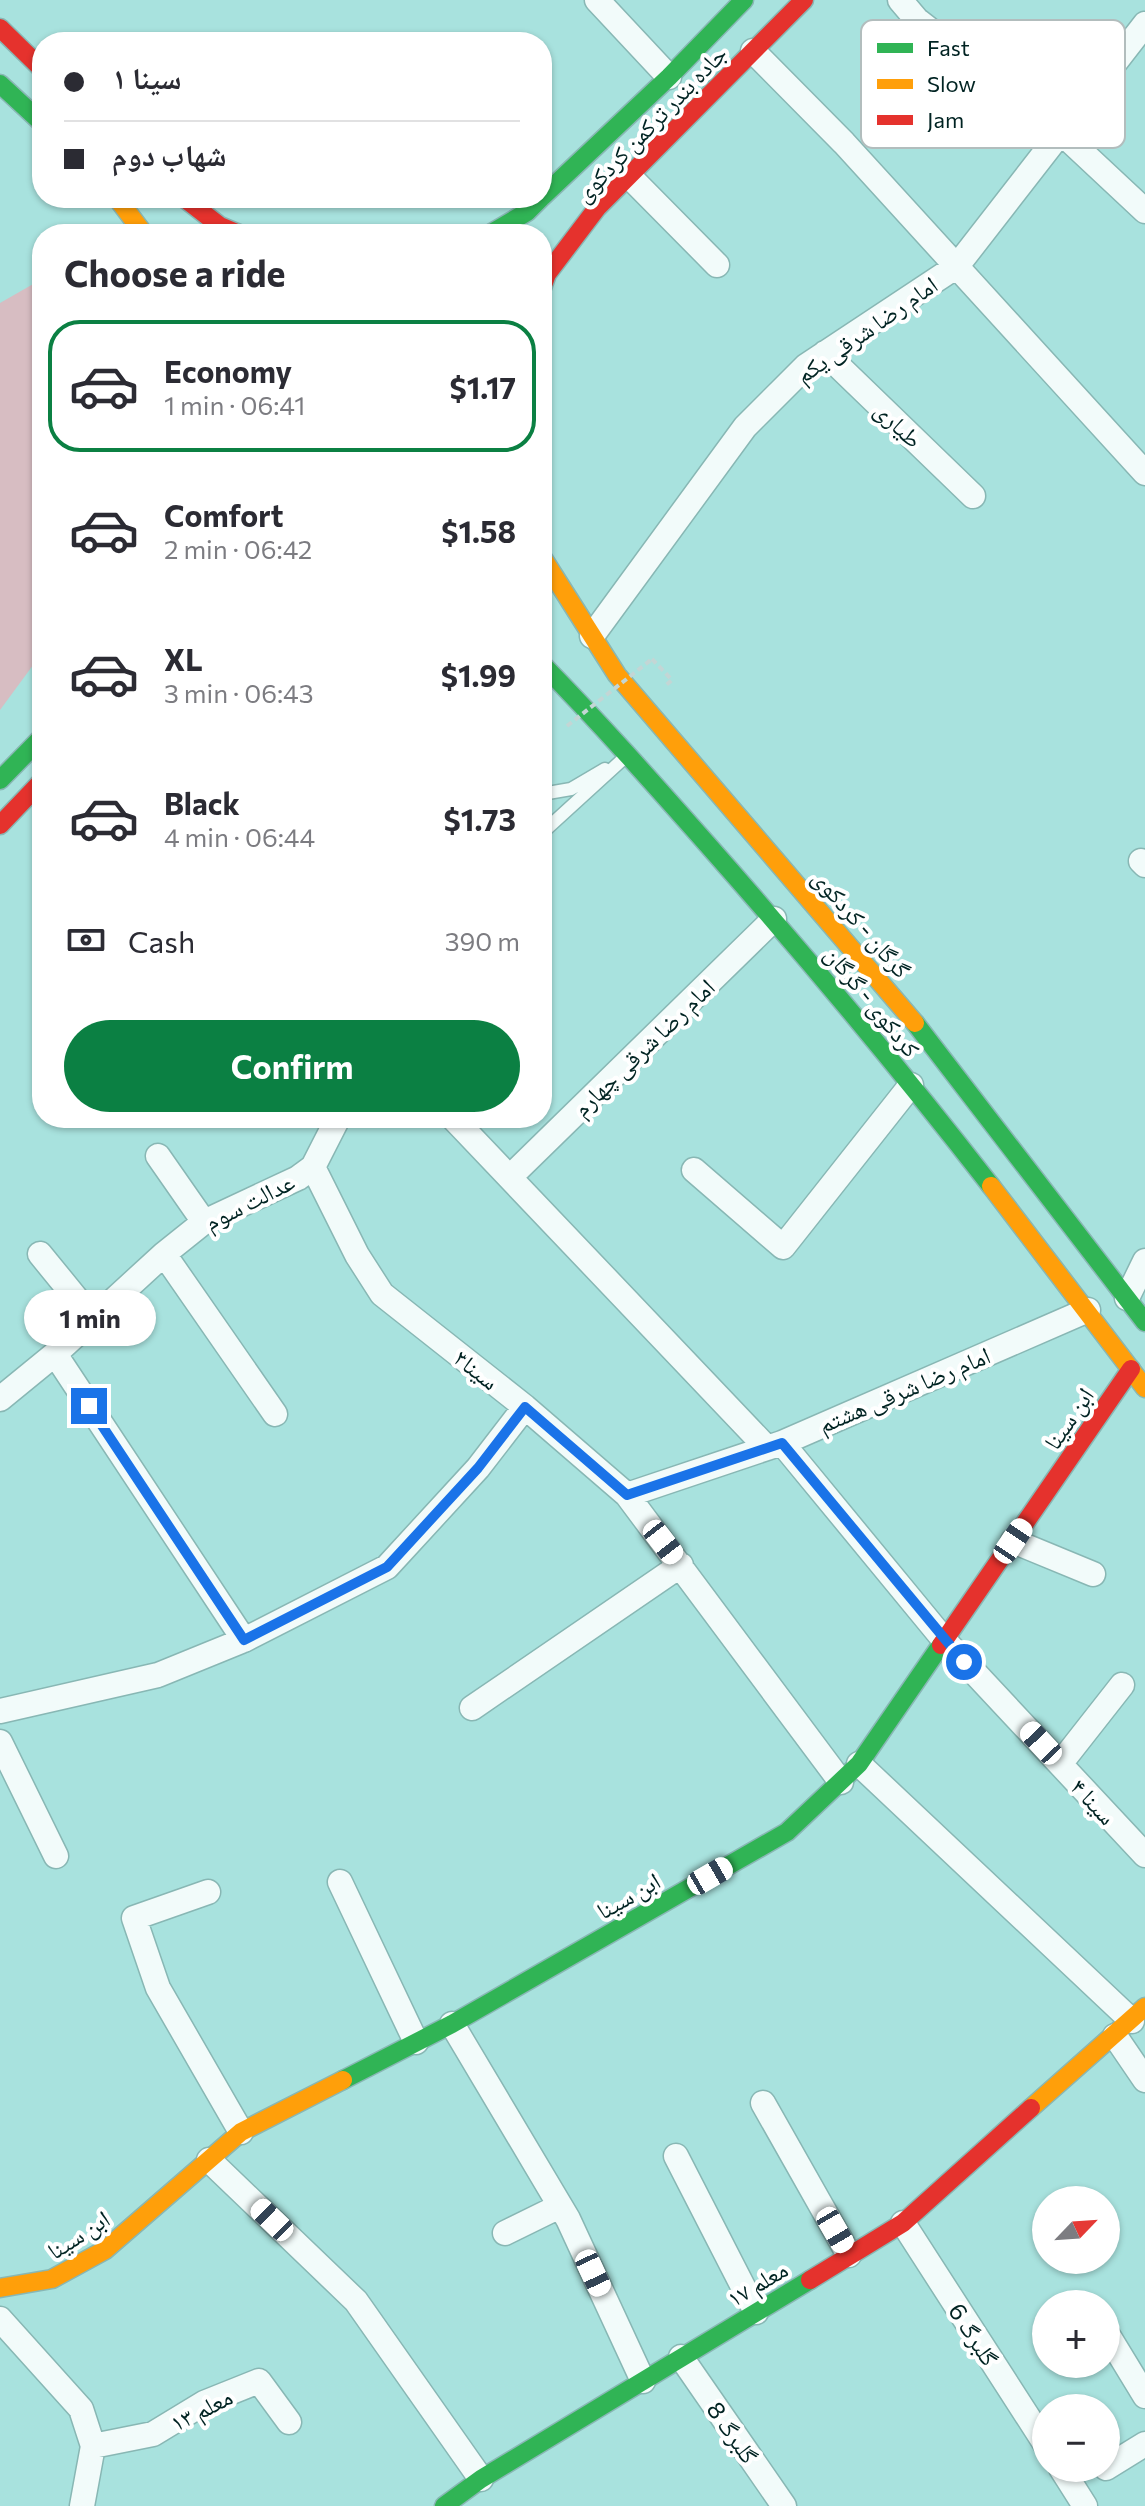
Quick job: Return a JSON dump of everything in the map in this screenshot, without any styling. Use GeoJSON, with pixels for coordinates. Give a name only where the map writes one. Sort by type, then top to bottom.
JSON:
{"type":"FeatureCollection","features":[{"type":"Feature","properties":{"kind":"main road","name":"جاده بندر ترکمن کردکوی"},"geometry":{"type":"LineString","coordinates":[[552,183],[669,77],[744,0]]}},
{"type":"Feature","properties":{"kind":"main road","name":"جاده بندر ترکمن کردکوی"},"geometry":{"type":"LineString","coordinates":[[552,267],[597,208],[804,0]]}},
{"type":"Feature","properties":{"kind":"main road"},"geometry":{"type":"LineString","coordinates":[[0,28],[32,59]]}},
{"type":"Feature","properties":{"kind":"main road"},"geometry":{"type":"LineString","coordinates":[[0,84],[32,114]]}},
{"type":"Feature","properties":{"kind":"main road"},"geometry":{"type":"LineString","coordinates":[[197,208],[217,224]]}},
{"type":"Feature","properties":{"kind":"main road","name":"جاده بندر ترکمن کردکوی"},"geometry":{"type":"LineString","coordinates":[[503,224],[523,208]]}},
{"type":"Feature","properties":{"kind":"main road","name":"گرگان - کردکوی"},"geometry":{"type":"LineString","coordinates":[[552,573],[617,675],[895,996],[1145,1322]]}},
{"type":"Feature","properties":{"kind":"main road","name":"کردکوی - گرگان"},"geometry":{"type":"LineString","coordinates":[[552,674],[590,711],[774,919],[911,1085],[1088,1310],[1145,1388]]}},
{"type":"Feature","properties":{"kind":"main road"},"geometry":{"type":"LineString","coordinates":[[0,780],[32,747]]}},
{"type":"Feature","properties":{"kind":"main road"},"geometry":{"type":"LineString","coordinates":[[0,825],[32,791]]}},
{"type":"Feature","properties":{"kind":"main road","name":"ابن سینا"},"geometry":{"type":"LineString","coordinates":[[0,2288],[52,2279],[105,2250],[241,2132],[452,2024],[787,1832],[859,1764],[1131,1369]]}},
{"type":"Feature","properties":{"kind":"main road","name":"معلم ۱۷"},"geometry":{"type":"LineString","coordinates":[[444,2506],[481,2479],[903,2223],[1131,2022]]}},
{"type":"Feature","properties":{"kind":"street"},"geometry":{"type":"LineString","coordinates":[[597,0],[669,77]]}},
{"type":"Feature","properties":{"kind":"street"},"geometry":{"type":"LineString","coordinates":[[900,0],[917,20]]}},
{"type":"Feature","properties":{"kind":"street","name":"امام رضا شرقی یکم"},"geometry":{"type":"LineString","coordinates":[[1125,52],[1145,26]]}},
{"type":"Feature","properties":{"kind":"street"},"geometry":{"type":"LineString","coordinates":[[753,51],[844,143],[1145,473]]}},
{"type":"Feature","properties":{"kind":"street","name":"امام رضا شرقی یکم"},"geometry":{"type":"LineString","coordinates":[[592,636],[745,427],[806,366],[957,266],[1050,148]]}},
{"type":"Feature","properties":{"kind":"street"},"geometry":{"type":"LineString","coordinates":[[1080,148],[1145,211]]}},
{"type":"Feature","properties":{"kind":"street"},"geometry":{"type":"LineString","coordinates":[[629,176],[717,265]]}},
{"type":"Feature","properties":{"kind":"street","name":"طیاری"},"geometry":{"type":"LineString","coordinates":[[825,353],[973,496]]}},
{"type":"Feature","properties":{"kind":"street","name":"امام رضا شرقی چهارم"},"geometry":{"type":"LineString","coordinates":[[511,1176],[774,919]]}},
{"type":"Feature","properties":{"kind":"street"},"geometry":{"type":"LineString","coordinates":[[694,1170],[783,1247],[911,1085]]}},
{"type":"Feature","properties":{"kind":"street","name":"عدالت سوم"},"geometry":{"type":"LineString","coordinates":[[0,1399],[204,1222],[298,1178],[313,1167],[333,1128]]}},
{"type":"Feature","properties":{"kind":"street","name":"سینا ۴"},"geometry":{"type":"LineString","coordinates":[[463,1128],[774,1445],[945,1641],[1144,1852]]}},
{"type":"Feature","properties":{"kind":"street"},"geometry":{"type":"LineString","coordinates":[[158,1156],[204,1222]]}},
{"type":"Feature","properties":{"kind":"street","name":"سینا۳"},"geometry":{"type":"LineString","coordinates":[[313,1167],[357,1255],[382,1294],[525,1407],[627,1495],[841,1782]]}},
{"type":"Feature","properties":{"kind":"street"},"geometry":{"type":"LineString","coordinates":[[40,1254],[93,1319]]}},
{"type":"Feature","properties":{"kind":"street"},"geometry":{"type":"LineString","coordinates":[[164,1254],[275,1414]]}},
{"type":"Feature","properties":{"kind":"street"},"geometry":{"type":"LineString","coordinates":[[1127,1298],[1145,1261]]}},
{"type":"Feature","properties":{"kind":"street","name":"امام رضا شرقی هشتم"},"geometry":{"type":"LineString","coordinates":[[627,1495],[774,1445],[1088,1310]]}},
{"type":"Feature","properties":{"kind":"street"},"geometry":{"type":"LineString","coordinates":[[55,1354],[244,1640]]}},
{"type":"Feature","properties":{"kind":"street"},"geometry":{"type":"LineString","coordinates":[[0,1711],[158,1675],[244,1640],[387,1567],[478,1468],[525,1407]]}},
{"type":"Feature","properties":{"kind":"street"},"geometry":{"type":"LineString","coordinates":[[1013,1541],[1093,1574]]}},
{"type":"Feature","properties":{"kind":"street"},"geometry":{"type":"LineString","coordinates":[[472,1708],[681,1565]]}},
{"type":"Feature","properties":{"kind":"street"},"geometry":{"type":"LineString","coordinates":[[1060,1764],[1122,1685]]}},
{"type":"Feature","properties":{"kind":"street"},"geometry":{"type":"LineString","coordinates":[[0,1742],[56,1856]]}},
{"type":"Feature","properties":{"kind":"street"},"geometry":{"type":"LineString","coordinates":[[859,1764],[1131,2022],[1145,2080]]}},
{"type":"Feature","properties":{"kind":"street"},"geometry":{"type":"LineString","coordinates":[[340,1882],[416,2042]]}},
{"type":"Feature","properties":{"kind":"street"},"geometry":{"type":"LineString","coordinates":[[208,1892],[134,1918],[158,1988],[241,2132]]}},
{"type":"Feature","properties":{"kind":"street"},"geometry":{"type":"LineString","coordinates":[[452,2024],[560,2206],[643,2381]]}},
{"type":"Feature","properties":{"kind":"street"},"geometry":{"type":"LineString","coordinates":[[763,2103],[849,2255]]}},
{"type":"Feature","properties":{"kind":"street"},"geometry":{"type":"LineString","coordinates":[[676,2156],[756,2312]]}},
{"type":"Feature","properties":{"kind":"street"},"geometry":{"type":"LineString","coordinates":[[209,2160],[356,2301],[481,2479]]}},
{"type":"Feature","properties":{"kind":"street"},"geometry":{"type":"LineString","coordinates":[[505,2233],[560,2206]]}},
{"type":"Feature","properties":{"kind":"street","name":"گلبرگ 6"},"geometry":{"type":"LineString","coordinates":[[903,2223],[1032,2423]]}},
{"type":"Feature","properties":{"kind":"street"},"geometry":{"type":"LineString","coordinates":[[0,2319],[81,2409],[93,2446],[82,2506]]}},
{"type":"Feature","properties":{"kind":"street"},"geometry":{"type":"LineString","coordinates":[[1120,2355],[1145,2396]]}},
{"type":"Feature","properties":{"kind":"street","name":"گلبرگ 8"},"geometry":{"type":"LineString","coordinates":[[681,2357],[784,2506]]}},
{"type":"Feature","properties":{"kind":"street","name":"معلم ۱۳"},"geometry":{"type":"LineString","coordinates":[[93,2446],[153,2434],[204,2403],[259,2381],[289,2422]]}},
{"type":"Feature","properties":{"kind":"street"},"geometry":{"type":"LineString","coordinates":[[1120,2459],[1145,2444]]}},
{"type":"Feature","properties":{"kind":"lane"},"geometry":{"type":"LineString","coordinates":[[552,792],[571,789],[627,755]]}},
{"type":"Feature","properties":{"kind":"lane"},"geometry":{"type":"LineString","coordinates":[[552,824],[627,755]]}},
{"type":"Feature","properties":{"kind":"path"},"geometry":{"type":"LineString","coordinates":[[567,726],[652,659],[672,680]]}},
{"type":"Feature","properties":{"kind":"shaded area"},"geometry":{"type":"Polygon","coordinates":[[[32,285],[32,667],[0,710],[0,303],[32,285]]]}},
{"type":"Feature","properties":{"kind":"traffic: fast"},"geometry":{"type":"LineString","coordinates":[[552,188],[669,77],[744,0]]}},
{"type":"Feature","properties":{"kind":"traffic: fast"},"geometry":{"type":"LineString","coordinates":[[0,84],[32,114]]}},
{"type":"Feature","properties":{"kind":"traffic: fast"},"geometry":{"type":"LineString","coordinates":[[507,224],[531,208]]}},
{"type":"Feature","properties":{"kind":"traffic: fast"},"geometry":{"type":"LineString","coordinates":[[552,674],[780,928],[991,1186]]}},
{"type":"Feature","properties":{"kind":"traffic: fast"},"geometry":{"type":"LineString","coordinates":[[0,780],[32,747]]}},
{"type":"Feature","properties":{"kind":"traffic: fast"},"geometry":{"type":"LineString","coordinates":[[915,1023],[1145,1322]]}},
{"type":"Feature","properties":{"kind":"traffic: fast"},"geometry":{"type":"LineString","coordinates":[[343,2080],[452,2024],[787,1832],[859,1764],[941,1645]]}},
{"type":"Feature","properties":{"kind":"traffic: fast"},"geometry":{"type":"LineString","coordinates":[[444,2506],[481,2479],[810,2280]]}},
{"type":"Feature","properties":{"kind":"traffic: slow"},"geometry":{"type":"LineString","coordinates":[[124,208],[136,224]]}},
{"type":"Feature","properties":{"kind":"traffic: slow"},"geometry":{"type":"LineString","coordinates":[[552,573],[617,675],[915,1023]]}},
{"type":"Feature","properties":{"kind":"traffic: slow"},"geometry":{"type":"LineString","coordinates":[[991,1186],[1145,1388]]}},
{"type":"Feature","properties":{"kind":"traffic: slow"},"geometry":{"type":"LineString","coordinates":[[1031,2108],[1145,2007]]}},
{"type":"Feature","properties":{"kind":"traffic: slow"},"geometry":{"type":"LineString","coordinates":[[0,2288],[52,2279],[105,2250],[241,2132],[343,2080]]}},
{"type":"Feature","properties":{"kind":"traffic: jam"},"geometry":{"type":"LineString","coordinates":[[552,267],[597,208],[804,0]]}},
{"type":"Feature","properties":{"kind":"traffic: jam"},"geometry":{"type":"LineString","coordinates":[[0,28],[32,59]]}},
{"type":"Feature","properties":{"kind":"traffic: jam"},"geometry":{"type":"LineString","coordinates":[[197,208],[217,224]]}},
{"type":"Feature","properties":{"kind":"traffic: jam"},"geometry":{"type":"LineString","coordinates":[[0,825],[32,791]]}},
{"type":"Feature","properties":{"kind":"traffic: jam"},"geometry":{"type":"LineString","coordinates":[[941,1645],[1131,1369]]}},
{"type":"Feature","properties":{"kind":"traffic: jam"},"geometry":{"type":"LineString","coordinates":[[810,2280],[903,2223],[1031,2108]]}},
{"type":"Feature","properties":{"kind":"route"},"geometry":{"type":"LineString","coordinates":[[89,1406],[244,1640],[387,1567],[478,1468],[525,1407],[627,1495],[782,1443],[964,1662]]}}]}
